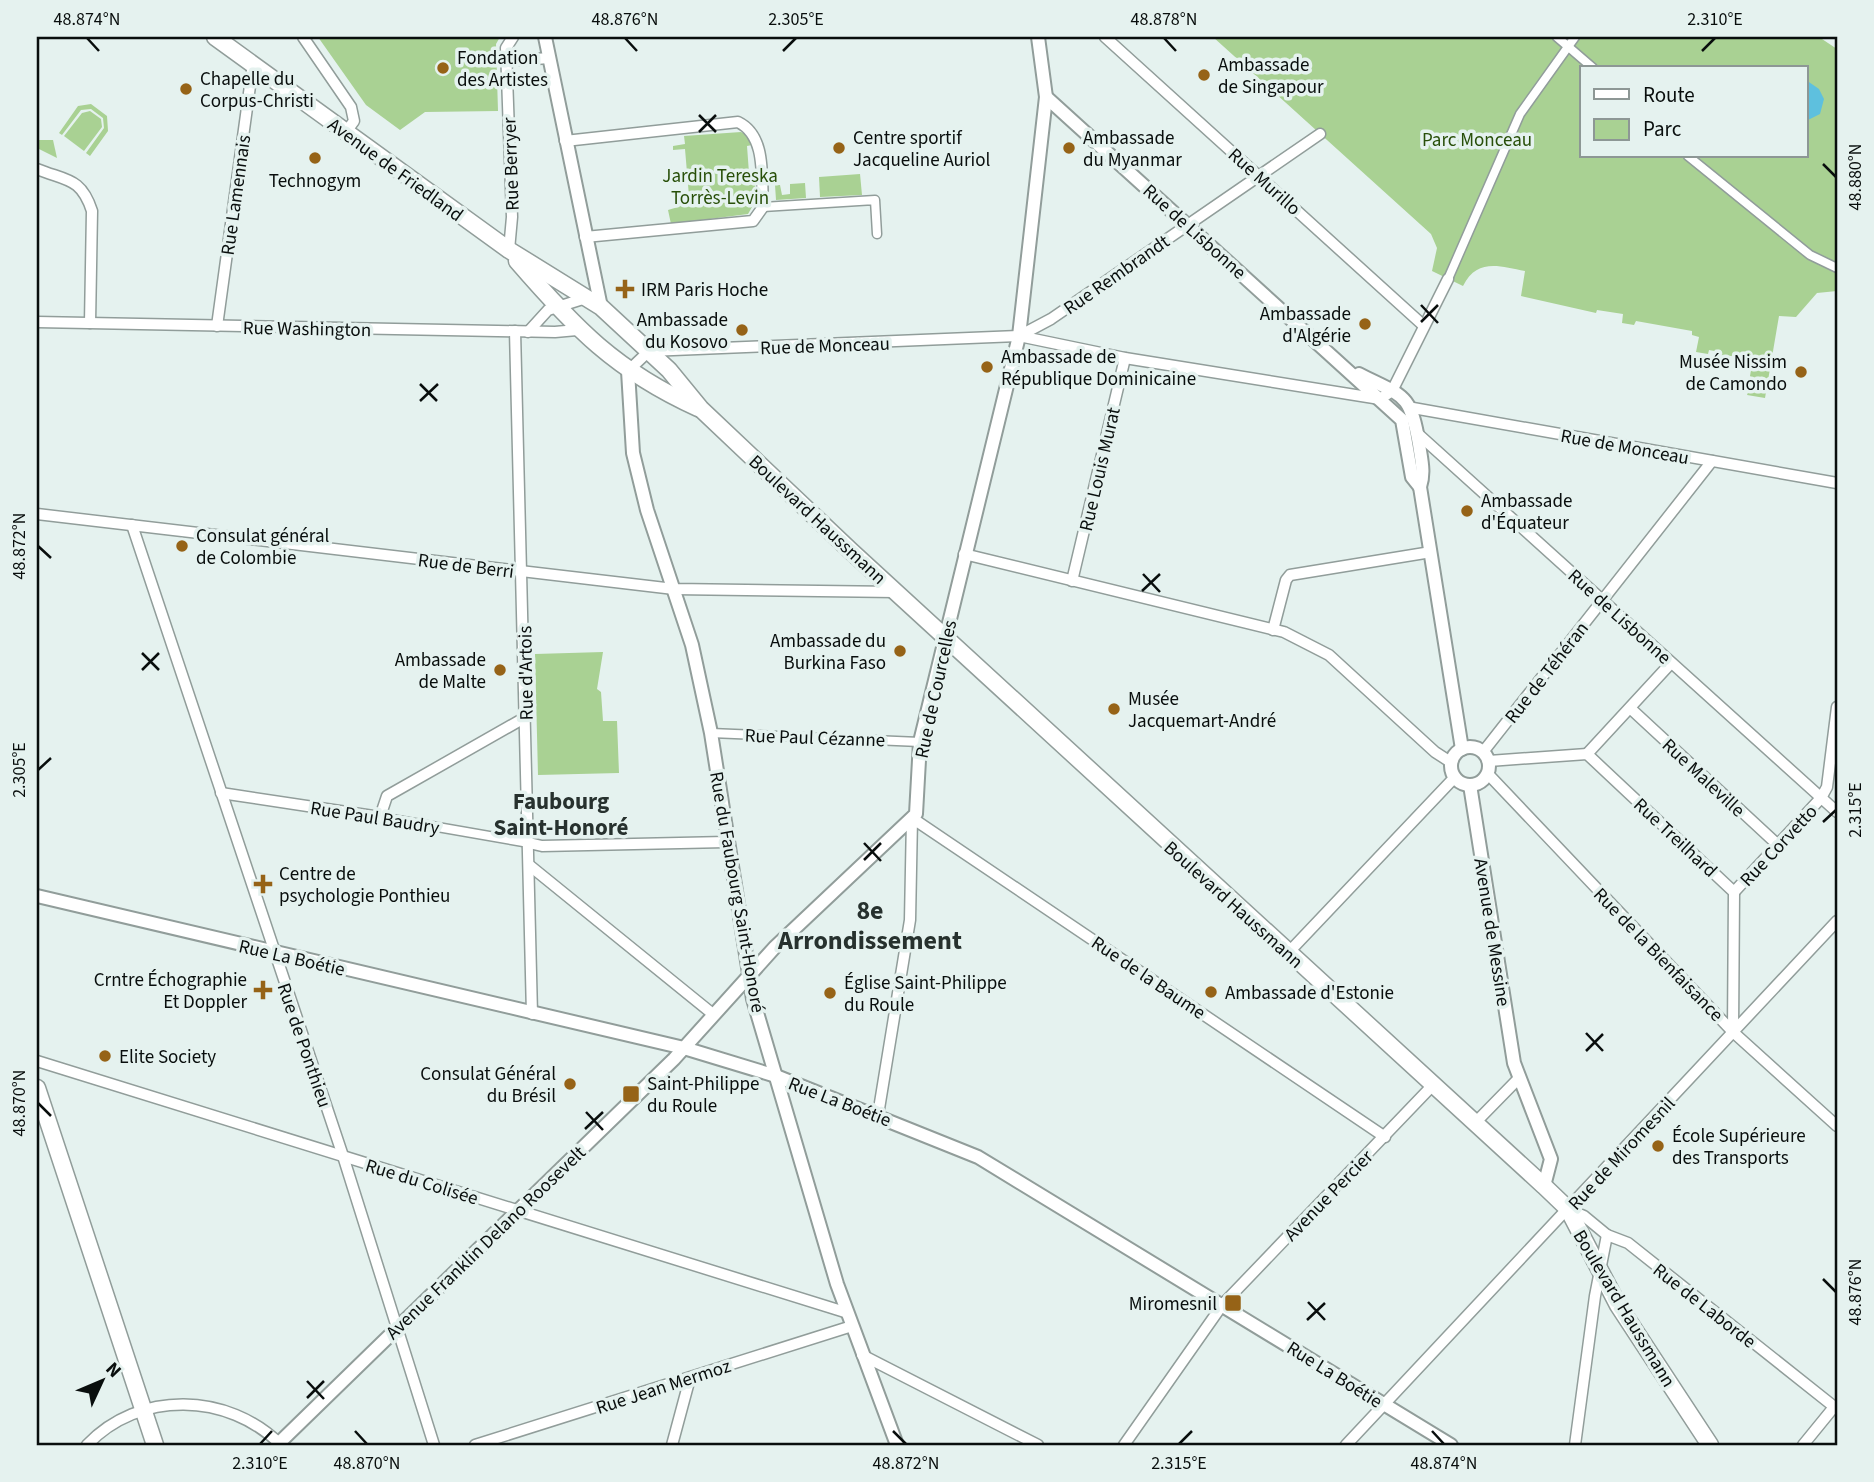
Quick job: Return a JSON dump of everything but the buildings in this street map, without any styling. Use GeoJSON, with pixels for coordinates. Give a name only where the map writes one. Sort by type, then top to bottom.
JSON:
{"type":"FeatureCollection","features":[{"type":"Feature","properties":{"kind":"main road","name":"Avenue de Friedland"},"geometry":{"type":"LineString","coordinates":[[215,37],[509,250],[586,298]]}},
{"type":"Feature","properties":{"kind":"main road","name":"Avenue de Friedland"},"geometry":{"type":"LineString","coordinates":[[509,250],[556,306]]}},
{"type":"Feature","properties":{"kind":"main road","name":"Boulevard Haussmann"},"geometry":{"type":"LineString","coordinates":[[586,298],[601,307],[649,351],[701,409],[944,637],[1568,1209],[1601,1275],[1710,1445]]}},
{"type":"Feature","properties":{"kind":"main road","name":"Boulevard Haussmann"},"geometry":{"type":"LineString","coordinates":[[556,306],[577,330],[628,371],[653,387],[701,409]]}},
{"type":"Feature","properties":{"kind":"main road"},"geometry":{"type":"LineString","coordinates":[[37,1088],[155,1445]]}},
{"type":"Feature","properties":{"kind":"street"},"geometry":{"type":"LineString","coordinates":[[303,37],[351,107],[354,121],[346,132]]}},
{"type":"Feature","properties":{"kind":"street","name":"Rue Berryer"},"geometry":{"type":"LineString","coordinates":[[509,250],[512,217],[506,48],[513,37]]}},
{"type":"Feature","properties":{"kind":"street"},"geometry":{"type":"LineString","coordinates":[[545,37],[601,307]]}},
{"type":"Feature","properties":{"kind":"street"},"geometry":{"type":"LineString","coordinates":[[1038,37],[1046,97]]}},
{"type":"Feature","properties":{"kind":"street","name":"Rue Murillo"},"geometry":{"type":"LineString","coordinates":[[1105,37],[1424,326]]}},
{"type":"Feature","properties":{"kind":"street"},"geometry":{"type":"LineString","coordinates":[[1557,37],[1591,66]]}},
{"type":"Feature","properties":{"kind":"street"},"geometry":{"type":"LineString","coordinates":[[1018,336],[1125,358],[1380,399],[1392,391],[1448,279],[1520,114],[1574,37]]}},
{"type":"Feature","properties":{"kind":"street"},"geometry":{"type":"LineString","coordinates":[[507,61],[549,58]]}},
{"type":"Feature","properties":{"kind":"street","name":"Rue Lamennais"},"geometry":{"type":"LineString","coordinates":[[217,326],[253,64]]}},
{"type":"Feature","properties":{"kind":"street","name":"Rue de Lisbonne"},"geometry":{"type":"LineString","coordinates":[[1046,97],[1837,813]]}},
{"type":"Feature","properties":{"kind":"street","name":"Rue de Courcelles"},"geometry":{"type":"LineString","coordinates":[[878,1115],[911,920],[912,818],[919,809],[920,741],[1018,336],[1046,97]]}},
{"type":"Feature","properties":{"kind":"street"},"geometry":{"type":"LineString","coordinates":[[565,141],[738,122],[748,127],[757,139],[764,207],[753,220],[585,237]]}},
{"type":"Feature","properties":{"kind":"street","name":"Rue Rembrandt"},"geometry":{"type":"LineString","coordinates":[[1018,336],[1051,319],[1320,134]]}},
{"type":"Feature","properties":{"kind":"street"},"geometry":{"type":"LineString","coordinates":[[1690,158],[1810,255],[1837,268]]}},
{"type":"Feature","properties":{"kind":"street"},"geometry":{"type":"LineString","coordinates":[[37,169],[69,179],[87,195],[92,211],[90,323]]}},
{"type":"Feature","properties":{"kind":"street"},"geometry":{"type":"LineString","coordinates":[[764,207],[875,200],[877,234]]}},
{"type":"Feature","properties":{"kind":"street"},"geometry":{"type":"LineString","coordinates":[[528,332],[556,306],[586,298]]}},
{"type":"Feature","properties":{"kind":"street","name":"Rue Washington"},"geometry":{"type":"LineString","coordinates":[[37,322],[528,332],[577,330]]}},
{"type":"Feature","properties":{"kind":"street","name":"Rue d'Artois"},"geometry":{"type":"LineString","coordinates":[[515,331],[532,1014]]}},
{"type":"Feature","properties":{"kind":"street","name":"Rue de Monceau"},"geometry":{"type":"LineString","coordinates":[[649,351],[1001,339],[1018,336]]}},
{"type":"Feature","properties":{"kind":"street"},"geometry":{"type":"LineString","coordinates":[[628,371],[649,351]]}},
{"type":"Feature","properties":{"kind":"street","name":"Rue Louis Murat"},"geometry":{"type":"LineString","coordinates":[[1072,581],[1125,358]]}},
{"type":"Feature","properties":{"kind":"street","name":"Rue de Lisbonne"},"geometry":{"type":"LineString","coordinates":[[1344,366],[1392,391],[1413,408]]}},
{"type":"Feature","properties":{"kind":"street","name":"Rue du Faubourg Saint-Honoré"},"geometry":{"type":"LineString","coordinates":[[628,371],[633,453],[647,509],[692,645],[711,733],[748,976],[850,1319],[897,1445]]}},
{"type":"Feature","properties":{"kind":"street"},"geometry":{"type":"LineString","coordinates":[[1413,408],[1424,475],[1420,487],[1462,749],[1452,764]]}},
{"type":"Feature","properties":{"kind":"street","name":"Rue de Monceau"},"geometry":{"type":"LineString","coordinates":[[1413,408],[1837,483]]}},
{"type":"Feature","properties":{"kind":"street"},"geometry":{"type":"LineString","coordinates":[[1402,420],[1412,477],[1420,487]]}},
{"type":"Feature","properties":{"kind":"street","name":"Rue de Téhéran"},"geometry":{"type":"LineString","coordinates":[[1487,762],[1602,601],[1713,461]]}},
{"type":"Feature","properties":{"kind":"street","name":"Rue de Berri"},"geometry":{"type":"LineString","coordinates":[[37,514],[674,589],[896,592]]}},
{"type":"Feature","properties":{"kind":"street","name":"Rue de Ponthieu"},"geometry":{"type":"LineString","coordinates":[[132,525],[343,1156],[434,1445]]}},
{"type":"Feature","properties":{"kind":"street"},"geometry":{"type":"LineString","coordinates":[[1273,630],[1286,580],[1290,575],[1431,552]]}},
{"type":"Feature","properties":{"kind":"street"},"geometry":{"type":"LineString","coordinates":[[964,554],[1273,630],[1329,655],[1435,752],[1452,764],[1455,777],[1470,785],[1479,783],[1487,762]]}},
{"type":"Feature","properties":{"kind":"street"},"geometry":{"type":"LineString","coordinates":[[1462,749],[1472,747],[1487,762],[1587,754],[1671,663]]}},
{"type":"Feature","properties":{"kind":"street"},"geometry":{"type":"LineString","coordinates":[[1821,798],[1826,787],[1837,707]]}},
{"type":"Feature","properties":{"kind":"street","name":"Rue Maleville"},"geometry":{"type":"LineString","coordinates":[[1630,708],[1777,845]]}},
{"type":"Feature","properties":{"kind":"street"},"geometry":{"type":"LineString","coordinates":[[380,817],[387,796],[526,717]]}},
{"type":"Feature","properties":{"kind":"street","name":"Rue Paul Cézanne"},"geometry":{"type":"LineString","coordinates":[[711,733],[920,741]]}},
{"type":"Feature","properties":{"kind":"street","name":"Rue Treilhard"},"geometry":{"type":"LineString","coordinates":[[1587,754],[1734,892],[1733,1032]]}},
{"type":"Feature","properties":{"kind":"street","name":"Rue de la Bienfaisance"},"geometry":{"type":"LineString","coordinates":[[1487,762],[1733,1032],[1837,1126]]}},
{"type":"Feature","properties":{"kind":"street"},"geometry":{"type":"LineString","coordinates":[[1288,953],[1455,777]]}},
{"type":"Feature","properties":{"kind":"street","name":"Avenue de Messine"},"geometry":{"type":"LineString","coordinates":[[1470,785],[1514,1063],[1551,1159],[1544,1186]]}},
{"type":"Feature","properties":{"kind":"street","name":"Rue Paul Baudry"},"geometry":{"type":"LineString","coordinates":[[221,793],[529,843]]}},
{"type":"Feature","properties":{"kind":"street","name":"Rue Corvetto"},"geometry":{"type":"LineString","coordinates":[[1734,892],[1821,798]]}},
{"type":"Feature","properties":{"kind":"street","name":"Avenue Franklin Delano Roosevelt"},"geometry":{"type":"LineString","coordinates":[[279,1445],[684,1048],[748,976],[912,818]]}},
{"type":"Feature","properties":{"kind":"street","name":"Rue de la Baume"},"geometry":{"type":"LineString","coordinates":[[912,818],[1385,1137]]}},
{"type":"Feature","properties":{"kind":"street"},"geometry":{"type":"LineString","coordinates":[[529,843],[541,846],[726,842]]}},
{"type":"Feature","properties":{"kind":"street"},"geometry":{"type":"LineString","coordinates":[[529,865],[714,1015]]}},
{"type":"Feature","properties":{"kind":"street","name":"Rue La Boétie"},"geometry":{"type":"LineString","coordinates":[[37,896],[684,1048],[776,1076],[878,1115],[978,1157],[1451,1445]]}},
{"type":"Feature","properties":{"kind":"street","name":"Rue de Miromesnil"},"geometry":{"type":"LineString","coordinates":[[1346,1445],[1837,920]]}},
{"type":"Feature","properties":{"kind":"street","name":"Rue du Colisée"},"geometry":{"type":"LineString","coordinates":[[37,1061],[850,1319]]}},
{"type":"Feature","properties":{"kind":"street"},"geometry":{"type":"LineString","coordinates":[[1474,1124],[1520,1077]]}},
{"type":"Feature","properties":{"kind":"street","name":"Avenue Percier"},"geometry":{"type":"LineString","coordinates":[[1124,1445],[1223,1304],[1432,1086]]}},
{"type":"Feature","properties":{"kind":"street","name":"Rue de Laborde"},"geometry":{"type":"LineString","coordinates":[[1568,1209],[1584,1216],[1607,1235],[1628,1243],[1836,1408]]}},
{"type":"Feature","properties":{"kind":"street"},"geometry":{"type":"LineString","coordinates":[[1575,1445],[1595,1296],[1607,1235]]}},
{"type":"Feature","properties":{"kind":"street","name":"Rue Jean Mermoz"},"geometry":{"type":"LineString","coordinates":[[475,1445],[690,1378],[850,1319]]}},
{"type":"Feature","properties":{"kind":"street"},"geometry":{"type":"LineString","coordinates":[[862,1355],[1038,1445]]}},
{"type":"Feature","properties":{"kind":"street"},"geometry":{"type":"LineString","coordinates":[[672,1445],[690,1378]]}},
{"type":"Feature","properties":{"kind":"street"},"geometry":{"type":"LineString","coordinates":[[87,1445],[116,1422],[143,1410],[170,1404],[210,1406],[251,1422],[279,1445]]}},
{"type":"Feature","properties":{"kind":"street"},"geometry":{"type":"LineString","coordinates":[[1803,1445],[1836,1408]]}},
{"type":"Feature","properties":{"kind":"green space"},"geometry":{"type":"Polygon","coordinates":[[[318,37],[500,37],[496,44],[498,111],[425,112],[400,130],[366,105],[318,37]]]}},
{"type":"Feature","properties":{"kind":"green space","name":"Parc Monceau"},"geometry":{"type":"Polygon","coordinates":[[[1213,37],[1819,37],[1837,49],[1837,291],[1817,293],[1796,317],[1779,316],[1765,398],[1747,395],[1753,381],[1750,376],[1753,358],[1720,355],[1720,352],[1709,350],[1708,354],[1696,352],[1699,337],[1692,335],[1692,331],[1636,321],[1634,325],[1622,323],[1623,314],[1597,310],[1596,313],[1521,296],[1525,271],[1490,266],[1475,271],[1463,286],[1432,271],[1437,248],[1431,234],[1213,37]]]}},
{"type":"Feature","properties":{"kind":"green space"},"geometry":{"type":"Polygon","coordinates":[[[91,104],[107,116],[108,131],[90,156],[86,153],[104,128],[103,118],[91,109],[81,110],[62,135],[59,133],[78,106],[91,104]]]}},
{"type":"Feature","properties":{"kind":"green space"},"geometry":{"type":"Polygon","coordinates":[[[90,111],[101,119],[102,127],[84,151],[64,136],[82,113],[90,111]]]}},
{"type":"Feature","properties":{"kind":"green space","name":"Jardin Tereska Torrès-Levin"},"geometry":{"type":"Polygon","coordinates":[[[741,132],[752,138],[752,145],[747,146],[749,173],[754,173],[756,200],[748,214],[671,224],[668,210],[678,207],[678,199],[689,196],[685,149],[673,150],[673,146],[685,144],[684,136],[741,132]]]}},
{"type":"Feature","properties":{"kind":"green space"},"geometry":{"type":"Polygon","coordinates":[[[37,140],[53,140],[57,158],[37,148],[37,140]]]}},
{"type":"Feature","properties":{"kind":"green space"},"geometry":{"type":"Polygon","coordinates":[[[860,174],[862,195],[820,197],[819,177],[860,174]]]}},
{"type":"Feature","properties":{"kind":"green space"},"geometry":{"type":"Polygon","coordinates":[[[805,183],[806,198],[776,200],[775,185],[780,185],[782,195],[790,194],[790,184],[805,183]]]}},
{"type":"Feature","properties":{"kind":"green space"},"geometry":{"type":"Polygon","coordinates":[[[603,652],[597,689],[601,692],[603,721],[617,721],[619,773],[538,775],[535,654],[603,652]]]}},
{"type":"Feature","properties":{"kind":"water"},"geometry":{"type":"Polygon","coordinates":[[[1808,81],[1819,89],[1824,99],[1820,114],[1808,120],[1808,81]]]}},
{"type":"Feature","properties":{"kind":"place","name":"Fondation des Artistes"},"geometry":{"type":"Point","coordinates":[443,68]}},
{"type":"Feature","properties":{"kind":"place","name":"Ambassade de Singapour"},"geometry":{"type":"Point","coordinates":[1204,75]}},
{"type":"Feature","properties":{"kind":"place","name":"Chapelle du Corpus-Christi"},"geometry":{"type":"Point","coordinates":[186,89]}},
{"type":"Feature","properties":{"kind":"place","name":"Centre sportif Jacqueline Auriol"},"geometry":{"type":"Point","coordinates":[839,148]}},
{"type":"Feature","properties":{"kind":"place","name":"Ambassade du Myanmar"},"geometry":{"type":"Point","coordinates":[1069,148]}},
{"type":"Feature","properties":{"kind":"place","name":"Technogym"},"geometry":{"type":"Point","coordinates":[315,158]}},
{"type":"Feature","properties":{"kind":"place","name":"IRM Paris Hoche"},"geometry":{"type":"Point","coordinates":[625,289]}},
{"type":"Feature","properties":{"kind":"place","name":"Ambassade d'Algérie"},"geometry":{"type":"Point","coordinates":[1365,324]}},
{"type":"Feature","properties":{"kind":"place","name":"Ambassade du Kosovo"},"geometry":{"type":"Point","coordinates":[742,330]}},
{"type":"Feature","properties":{"kind":"place","name":"Ambassade de République Dominicaine"},"geometry":{"type":"Point","coordinates":[987,367]}},
{"type":"Feature","properties":{"kind":"place","name":"Musée Nissim de Camondo"},"geometry":{"type":"Point","coordinates":[1801,372]}},
{"type":"Feature","properties":{"kind":"place","name":"Ambassade d'Équateur"},"geometry":{"type":"Point","coordinates":[1467,511]}},
{"type":"Feature","properties":{"kind":"place","name":"Consulat général de Colombie"},"geometry":{"type":"Point","coordinates":[182,546]}},
{"type":"Feature","properties":{"kind":"place","name":"Ambassade du Burkina Faso"},"geometry":{"type":"Point","coordinates":[900,651]}},
{"type":"Feature","properties":{"kind":"place","name":"Ambassade de Malte"},"geometry":{"type":"Point","coordinates":[500,670]}},
{"type":"Feature","properties":{"kind":"place","name":"Musée Jacquemart-André"},"geometry":{"type":"Point","coordinates":[1114,709]}},
{"type":"Feature","properties":{"kind":"place","name":"Centre de psychologie Ponthieu"},"geometry":{"type":"Point","coordinates":[263,884]}},
{"type":"Feature","properties":{"kind":"place","name":"Crntre Échographie Et Doppler"},"geometry":{"type":"Point","coordinates":[263,990]}},
{"type":"Feature","properties":{"kind":"place","name":"Ambassade d'Estonie"},"geometry":{"type":"Point","coordinates":[1211,992]}},
{"type":"Feature","properties":{"kind":"place","name":"Église Saint-Philippe du Roule"},"geometry":{"type":"Point","coordinates":[830,993]}},
{"type":"Feature","properties":{"kind":"place","name":"Elite Society"},"geometry":{"type":"Point","coordinates":[105,1056]}},
{"type":"Feature","properties":{"kind":"place","name":"Consulat Général du Brésil"},"geometry":{"type":"Point","coordinates":[570,1084]}},
{"type":"Feature","properties":{"kind":"place","name":"Saint-Philippe du Roule"},"geometry":{"type":"Point","coordinates":[631,1094]}},
{"type":"Feature","properties":{"kind":"place","name":"École Supérieure des Transports"},"geometry":{"type":"Point","coordinates":[1658,1146]}},
{"type":"Feature","properties":{"kind":"place","name":"Miromesnil"},"geometry":{"type":"Point","coordinates":[1233,1303]}},
{"type":"Feature","properties":{"kind":"district","name":"Faubourg Saint-Honoré"},"geometry":{"type":"Point","coordinates":[561,814]}},
{"type":"Feature","properties":{"kind":"district","name":"8e Arrondissement"},"geometry":{"type":"Point","coordinates":[870,925]}}]}
